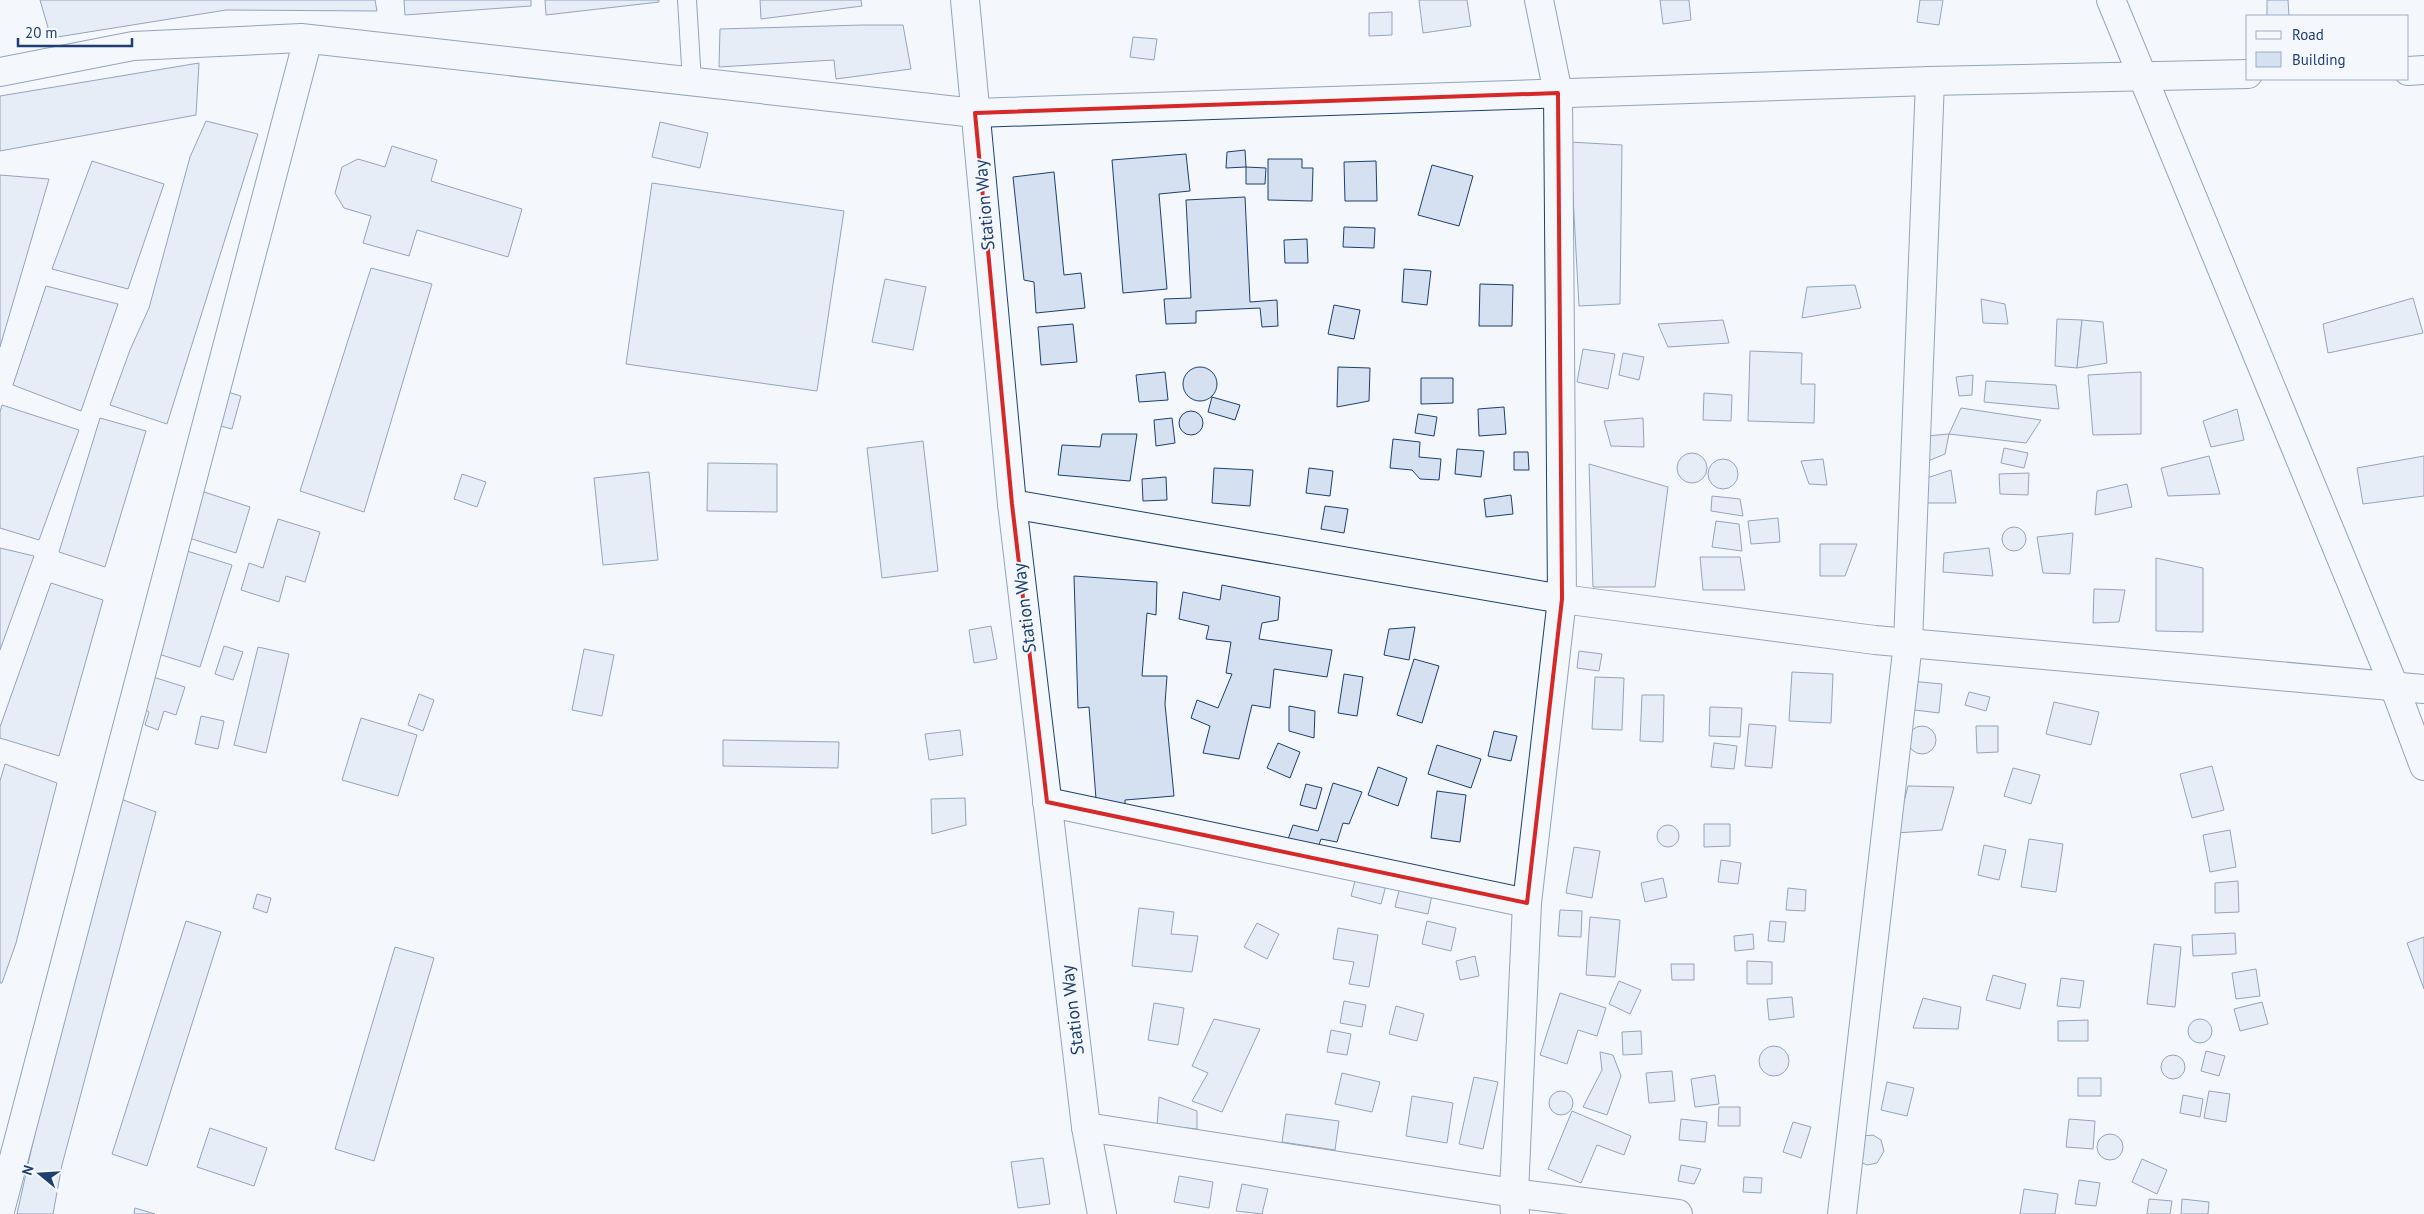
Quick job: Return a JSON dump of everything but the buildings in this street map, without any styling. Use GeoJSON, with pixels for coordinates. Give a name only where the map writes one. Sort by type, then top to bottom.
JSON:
{"type":"FeatureCollection","features":[{"type":"Feature","properties":{"kind":"street","name":"Station Way"},"geometry":{"type":"LineString","coordinates":[[966,0],[1012,504],[1086,1128],[1102,1214]]}},
{"type":"Feature","properties":{"kind":"street"},"geometry":{"type":"LineString","coordinates":[[1515,1203],[1527,903],[1562,599],[1558,93],[1539,0]]}},
{"type":"Feature","properties":{"kind":"street"},"geometry":{"type":"LineString","coordinates":[[2112,0],[2394,686],[2424,766]]}},
{"type":"Feature","properties":{"kind":"street"},"geometry":{"type":"LineString","coordinates":[[0,1210],[308,39]]}},
{"type":"Feature","properties":{"kind":"street"},"geometry":{"type":"LineString","coordinates":[[0,72],[133,46],[308,39],[976,113],[1558,93],[2246,74]]}},
{"type":"Feature","properties":{"kind":"street"},"geometry":{"type":"LineString","coordinates":[[2409,71],[2424,70]]}},
{"type":"Feature","properties":{"kind":"street"},"geometry":{"type":"LineString","coordinates":[[1842,1214],[1908,643],[1930,82]]}},
{"type":"Feature","properties":{"kind":"street"},"geometry":{"type":"LineString","coordinates":[[1012,504],[1562,599],[1908,643],[2424,690]]}},
{"type":"Feature","properties":{"kind":"street"},"geometry":{"type":"LineString","coordinates":[[1047,802],[1527,903]]}},
{"type":"Feature","properties":{"kind":"street"},"geometry":{"type":"LineString","coordinates":[[1086,1128],[1515,1203],[1678,1214]]}},
{"type":"Feature","properties":{"kind":"lane"},"geometry":{"type":"LineString","coordinates":[[687,0],[692,82]]}},
{"type":"Feature","properties":{"kind":"highlighted area"},"geometry":{"type":"Polygon","coordinates":[[[1558,93],[1562,599],[1527,903],[1047,802],[1012,504],[975,113],[1558,93]]]}}]}
